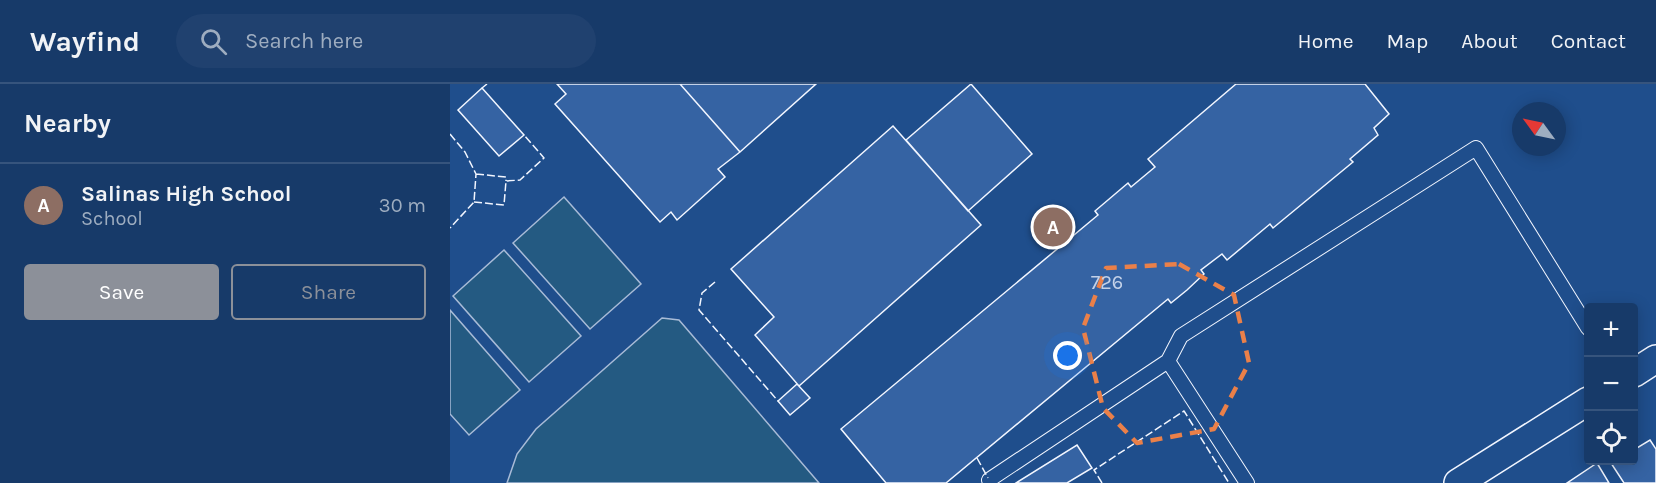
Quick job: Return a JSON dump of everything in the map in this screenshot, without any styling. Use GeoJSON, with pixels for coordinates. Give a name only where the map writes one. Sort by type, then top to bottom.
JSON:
{"type":"FeatureCollection","features":[{"type":"Feature","properties":{"kind":"street"},"geometry":{"type":"LineString","coordinates":[[1638,371],[1656,360]]}},
{"type":"Feature","properties":{"kind":"street"},"geometry":{"type":"LineString","coordinates":[[1458,483],[1584,404]]}},
{"type":"Feature","properties":{"kind":"lane"},"geometry":{"type":"LineString","coordinates":[[989,480],[1168,361],[1181,336],[1476,148],[1584,322]]}},
{"type":"Feature","properties":{"kind":"lane"},"geometry":{"type":"LineString","coordinates":[[1168,361],[1247,483]]}},
{"type":"Feature","properties":{"kind":"highlighted area"},"geometry":{"type":"Polygon","coordinates":[[[1179,264],[1234,295],[1249,363],[1214,429],[1137,443],[1103,408],[1083,328],[1106,268],[1179,264]]]}},
{"type":"Feature","properties":{"kind":"shaded area"},"geometry":{"type":"Polygon","coordinates":[[[564,197],[641,284],[590,329],[513,243],[564,197]]]}},
{"type":"Feature","properties":{"kind":"shaded area"},"geometry":{"type":"Polygon","coordinates":[[[504,250],[581,336],[529,382],[453,296],[504,250]]]}},
{"type":"Feature","properties":{"kind":"shaded area"},"geometry":{"type":"Polygon","coordinates":[[[450,310],[520,390],[469,435],[450,414],[450,310]]]}},
{"type":"Feature","properties":{"kind":"shaded area"},"geometry":{"type":"Polygon","coordinates":[[[662,318],[679,320],[819,483],[507,483],[517,454],[536,429],[662,318]]]}},
{"type":"Feature","properties":{"kind":"building"},"geometry":{"type":"Polygon","coordinates":[[[557,84],[680,84],[740,152],[718,169],[725,177],[677,220],[671,212],[660,222],[555,104],[566,94],[557,84]]]}},
{"type":"Feature","properties":{"kind":"building"},"geometry":{"type":"Polygon","coordinates":[[[680,84],[816,84],[740,152],[680,84]]]}},
{"type":"Feature","properties":{"kind":"building"},"geometry":{"type":"Polygon","coordinates":[[[971,84],[1032,154],[968,211],[906,140],[971,84]]]}},
{"type":"Feature","properties":{"kind":"building"},"geometry":{"type":"Polygon","coordinates":[[[1236,84],[1365,84],[1389,114],[1374,128],[1378,135],[1350,159],[1353,162],[1273,228],[1270,224],[1227,260],[1222,254],[1201,270],[1204,274],[1187,290],[1171,303],[1168,299],[946,483],[886,483],[841,429],[1098,215],[1095,211],[1128,183],[1131,187],[1155,167],[1148,159],[1236,84]]]}},
{"type":"Feature","properties":{"kind":"building"},"geometry":{"type":"Polygon","coordinates":[[[482,88],[524,135],[499,156],[458,110],[482,88]]]}},
{"type":"Feature","properties":{"kind":"building"},"geometry":{"type":"Polygon","coordinates":[[[893,126],[981,225],[799,386],[755,335],[774,317],[731,269],[893,126]]]}},
{"type":"Feature","properties":{"kind":"building"},"geometry":{"type":"Polygon","coordinates":[[[797,384],[810,398],[790,415],[778,401],[797,384]]]}},
{"type":"Feature","properties":{"kind":"building"},"geometry":{"type":"Polygon","coordinates":[[[1650,440],[1656,449],[1656,483],[1624,483],[1612,465],[1638,465],[1638,447],[1650,440]]]}},
{"type":"Feature","properties":{"kind":"building"},"geometry":{"type":"Polygon","coordinates":[[[1077,445],[1092,468],[1067,483],[1016,483],[1077,445]]]}},
{"type":"Feature","properties":{"kind":"building"},"geometry":{"type":"Polygon","coordinates":[[[1594,465],[1598,465],[1609,483],[1567,483],[1594,465]]]}},
{"type":"Feature","properties":{"kind":"fence"},"geometry":{"type":"LineString","coordinates":[[482,88],[487,84]]}},
{"type":"Feature","properties":{"kind":"fence"},"geometry":{"type":"LineString","coordinates":[[450,134],[465,152],[476,174],[474,202],[450,228]]}},
{"type":"Feature","properties":{"kind":"fence"},"geometry":{"type":"LineString","coordinates":[[474,202],[504,205],[506,181],[520,180],[544,158],[524,135]]}},
{"type":"Feature","properties":{"kind":"fence"},"geometry":{"type":"LineString","coordinates":[[476,174],[506,177],[506,181]]}},
{"type":"Feature","properties":{"kind":"fence"},"geometry":{"type":"LineString","coordinates":[[715,282],[702,293],[699,310],[778,401]]}},
{"type":"Feature","properties":{"kind":"fence"},"geometry":{"type":"LineString","coordinates":[[1102,483],[1094,470],[1184,411],[1229,483]]}},
{"type":"Feature","properties":{"kind":"fence"},"geometry":{"type":"LineString","coordinates":[[977,458],[988,478]]}},
{"type":"Feature","properties":{"kind":"place","name":"Salinas High School"},"geometry":{"type":"Point","coordinates":[1053,227]}}]}
